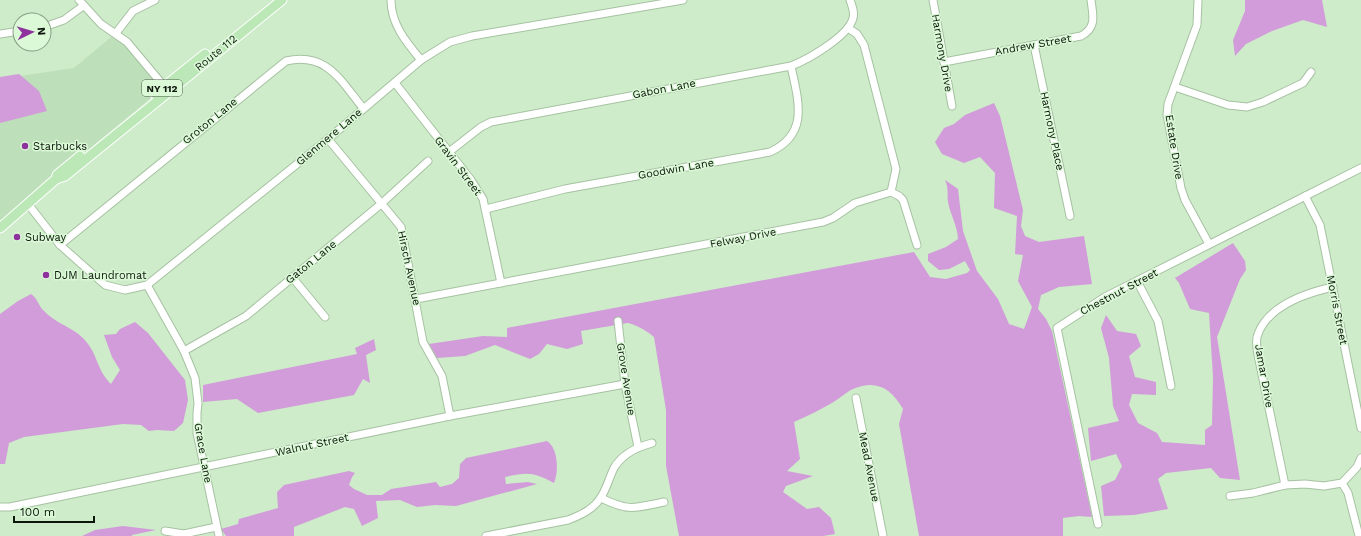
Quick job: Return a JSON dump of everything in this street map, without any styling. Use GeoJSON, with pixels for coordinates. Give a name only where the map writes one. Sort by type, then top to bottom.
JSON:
{"type":"FeatureCollection","features":[{"type":"Feature","properties":{"kind":"main road","name":"Route 112"},"geometry":{"type":"LineString","coordinates":[[166,89],[272,0]]}},
{"type":"Feature","properties":{"kind":"main road","name":"Route 112"},"geometry":{"type":"LineString","coordinates":[[0,228],[56,179],[57,175],[282,0]]}},
{"type":"Feature","properties":{"kind":"street"},"geometry":{"type":"LineString","coordinates":[[116,33],[133,11],[155,0]]}},
{"type":"Feature","properties":{"kind":"street"},"geometry":{"type":"LineString","coordinates":[[391,0],[392,16],[397,26],[421,60]]}},
{"type":"Feature","properties":{"kind":"street","name":"Glenmere Lane"},"geometry":{"type":"LineString","coordinates":[[28,204],[60,245],[105,285],[125,290],[147,285],[328,139],[421,60],[450,42],[472,36],[683,0]]}},
{"type":"Feature","properties":{"kind":"street"},"geometry":{"type":"LineString","coordinates":[[850,0],[854,14],[848,28],[857,34],[864,44],[896,169],[891,192],[903,200],[917,245]]}},
{"type":"Feature","properties":{"kind":"street","name":"Harmony Drive"},"geometry":{"type":"LineString","coordinates":[[933,0],[952,106]]}},
{"type":"Feature","properties":{"kind":"street","name":"Andrew Street"},"geometry":{"type":"LineString","coordinates":[[944,62],[1081,36],[1088,32],[1094,20],[1091,0]]}},
{"type":"Feature","properties":{"kind":"street","name":"Estate Drive"},"geometry":{"type":"LineString","coordinates":[[1198,0],[1197,25],[1168,104],[1168,115],[1172,150],[1185,200],[1209,244]]}},
{"type":"Feature","properties":{"kind":"street"},"geometry":{"type":"LineString","coordinates":[[52,24],[64,20],[81,3],[101,24],[116,33],[134,49],[166,89]]}},
{"type":"Feature","properties":{"kind":"street","name":"Gabon Lane"},"geometry":{"type":"LineString","coordinates":[[449,152],[481,127],[492,122],[791,66],[815,55],[848,28]]}},
{"type":"Feature","properties":{"kind":"street"},"geometry":{"type":"LineString","coordinates":[[0,34],[12,32]]}},
{"type":"Feature","properties":{"kind":"street","name":"Harmony Place"},"geometry":{"type":"LineString","coordinates":[[1034,45],[1070,216]]}},
{"type":"Feature","properties":{"kind":"street","name":"Groton Lane"},"geometry":{"type":"LineString","coordinates":[[60,245],[286,61],[300,58],[324,64],[337,75],[363,108]]}},
{"type":"Feature","properties":{"kind":"street","name":"Goodwin Lane"},"geometry":{"type":"LineString","coordinates":[[486,209],[565,189],[770,152],[791,136],[796,129],[799,117],[799,103],[791,66]]}},
{"type":"Feature","properties":{"kind":"street"},"geometry":{"type":"LineString","coordinates":[[1175,87],[1228,105],[1247,107],[1263,102],[1303,83],[1311,72]]}},
{"type":"Feature","properties":{"kind":"street","name":"Gravin Street"},"geometry":{"type":"LineString","coordinates":[[395,83],[471,180],[483,200],[501,283]]}},
{"type":"Feature","properties":{"kind":"street","name":"Hirsch Avenue"},"geometry":{"type":"LineString","coordinates":[[328,139],[400,227],[416,299],[423,342],[442,376],[450,416]]}},
{"type":"Feature","properties":{"kind":"street","name":"Gaton Lane"},"geometry":{"type":"LineString","coordinates":[[184,351],[246,316],[381,204],[428,160]]}},
{"type":"Feature","properties":{"kind":"street","name":"Chestnut Street"},"geometry":{"type":"LineString","coordinates":[[1098,524],[1057,328],[1087,307],[1137,281],[1173,265],[1209,244],[1361,168]]}},
{"type":"Feature","properties":{"kind":"street","name":"Felway Drive"},"geometry":{"type":"LineString","coordinates":[[416,299],[823,222],[833,218],[855,203],[891,192]]}},
{"type":"Feature","properties":{"kind":"street","name":"Morris Street"},"geometry":{"type":"LineString","coordinates":[[1305,196],[1320,225],[1361,428]]}},
{"type":"Feature","properties":{"kind":"street"},"geometry":{"type":"LineString","coordinates":[[292,277],[325,316]]}},
{"type":"Feature","properties":{"kind":"street"},"geometry":{"type":"LineString","coordinates":[[1137,281],[1158,321],[1171,386]]}},
{"type":"Feature","properties":{"kind":"street","name":"Grace Lane"},"geometry":{"type":"LineString","coordinates":[[147,285],[192,366],[197,386],[197,433],[219,536]]}},
{"type":"Feature","properties":{"kind":"street","name":"Jamar Drive"},"geometry":{"type":"LineString","coordinates":[[1285,485],[1258,356],[1258,335],[1266,320],[1275,311],[1311,292],[1333,287]]}},
{"type":"Feature","properties":{"kind":"street","name":"Grove Avenue"},"geometry":{"type":"LineString","coordinates":[[618,321],[625,384],[638,447]]}},
{"type":"Feature","properties":{"kind":"street","name":"Walnut Street"},"geometry":{"type":"LineString","coordinates":[[0,507],[10,507],[450,416],[625,384]]}},
{"type":"Feature","properties":{"kind":"street","name":"Mead Avenue"},"geometry":{"type":"LineString","coordinates":[[856,398],[883,536]]}},
{"type":"Feature","properties":{"kind":"street"},"geometry":{"type":"LineString","coordinates":[[486,536],[568,520],[590,509],[601,498],[619,462],[638,447],[652,443]]}},
{"type":"Feature","properties":{"kind":"street"},"geometry":{"type":"LineString","coordinates":[[1230,496],[1253,493],[1285,485],[1305,484],[1324,486],[1342,483],[1357,467],[1361,458]]}},
{"type":"Feature","properties":{"kind":"street"},"geometry":{"type":"LineString","coordinates":[[1342,483],[1348,493],[1359,536]]}},
{"type":"Feature","properties":{"kind":"street"},"geometry":{"type":"LineString","coordinates":[[601,498],[620,507],[627,508],[664,502]]}},
{"type":"Feature","properties":{"kind":"street"},"geometry":{"type":"LineString","coordinates":[[165,531],[184,534],[216,526]]}},
{"type":"Feature","properties":{"kind":"shaded area"},"geometry":{"type":"Polygon","coordinates":[[[1245,0],[1322,0],[1327,27],[1303,20],[1272,31],[1246,44],[1235,56],[1233,40],[1245,11],[1245,0]]]}},
{"type":"Feature","properties":{"kind":"shaded area"},"geometry":{"type":"Polygon","coordinates":[[[116,33],[164,87],[0,223],[0,79],[74,68],[116,33]]]}},
{"type":"Feature","properties":{"kind":"shaded area"},"geometry":{"type":"Polygon","coordinates":[[[19,74],[39,91],[47,111],[0,123],[0,77],[19,74]]]}},
{"type":"Feature","properties":{"kind":"shaded area"},"geometry":{"type":"Polygon","coordinates":[[[994,103],[1000,116],[1023,210],[1021,226],[1025,236],[1039,242],[1084,236],[1092,284],[1059,287],[1041,295],[1038,309],[1046,319],[1052,331],[1092,517],[1079,516],[1063,518],[1063,536],[919,536],[899,424],[903,409],[888,391],[876,385],[869,385],[850,390],[827,406],[794,422],[800,459],[787,471],[813,476],[786,486],[783,492],[807,509],[819,507],[831,518],[835,534],[823,536],[679,536],[666,466],[666,410],[654,337],[645,330],[628,323],[581,331],[583,344],[567,349],[547,344],[539,354],[530,359],[495,345],[465,356],[437,358],[429,344],[483,336],[507,337],[507,328],[914,252],[930,277],[946,279],[967,273],[970,270],[965,261],[949,269],[939,270],[928,261],[928,254],[946,247],[958,239],[948,202],[945,180],[958,189],[963,231],[977,271],[998,299],[1009,324],[1024,329],[1032,307],[1018,281],[1023,255],[1015,254],[1017,216],[994,208],[995,173],[980,157],[964,163],[942,154],[935,142],[944,128],[954,124],[965,115],[994,103]]]}},
{"type":"Feature","properties":{"kind":"shaded area"},"geometry":{"type":"Polygon","coordinates":[[[1233,243],[1245,261],[1246,270],[1240,279],[1217,337],[1240,480],[1220,478],[1211,468],[1166,473],[1158,479],[1168,509],[1134,515],[1104,516],[1101,486],[1115,480],[1122,466],[1116,454],[1091,461],[1088,428],[1119,421],[1113,406],[1109,358],[1101,328],[1106,315],[1117,331],[1136,334],[1141,346],[1129,356],[1135,377],[1156,382],[1156,395],[1132,394],[1129,405],[1138,423],[1157,433],[1162,442],[1205,445],[1205,430],[1212,425],[1213,377],[1209,313],[1190,309],[1179,283],[1175,278],[1233,243]]]}},
{"type":"Feature","properties":{"kind":"shaded area"},"geometry":{"type":"Polygon","coordinates":[[[31,294],[36,298],[42,309],[49,316],[73,330],[88,344],[103,374],[111,384],[120,370],[112,357],[104,335],[116,334],[120,329],[135,322],[148,333],[185,380],[188,400],[183,423],[174,431],[149,431],[141,425],[123,424],[24,437],[9,443],[5,464],[0,464],[0,314],[31,294]]]}},
{"type":"Feature","properties":{"kind":"shaded area"},"geometry":{"type":"Polygon","coordinates":[[[374,339],[376,350],[366,355],[370,383],[363,379],[354,395],[258,413],[237,399],[203,402],[203,385],[357,354],[355,348],[374,339]]]}},
{"type":"Feature","properties":{"kind":"shaded area"},"geometry":{"type":"Polygon","coordinates":[[[547,441],[551,444],[555,454],[557,466],[554,483],[530,474],[519,474],[505,477],[506,484],[528,482],[537,484],[456,506],[435,505],[417,507],[400,500],[376,501],[378,518],[362,526],[354,509],[345,507],[294,527],[294,536],[226,536],[221,529],[238,524],[239,519],[278,508],[277,492],[284,485],[349,471],[355,473],[349,485],[367,495],[382,495],[391,489],[436,482],[440,487],[452,484],[459,478],[460,464],[466,458],[547,441]]]}},
{"type":"Feature","properties":{"kind":"shaded area"},"geometry":{"type":"Polygon","coordinates":[[[123,526],[156,530],[132,536],[82,536],[95,530],[123,526]]]}},
{"type":"Feature","properties":{"kind":"place","name":"Starbucks"},"geometry":{"type":"Point","coordinates":[25,146]}},
{"type":"Feature","properties":{"kind":"place","name":"Subway"},"geometry":{"type":"Point","coordinates":[17,237]}},
{"type":"Feature","properties":{"kind":"place","name":"DJM Laundromat"},"geometry":{"type":"Point","coordinates":[46,275]}}]}
